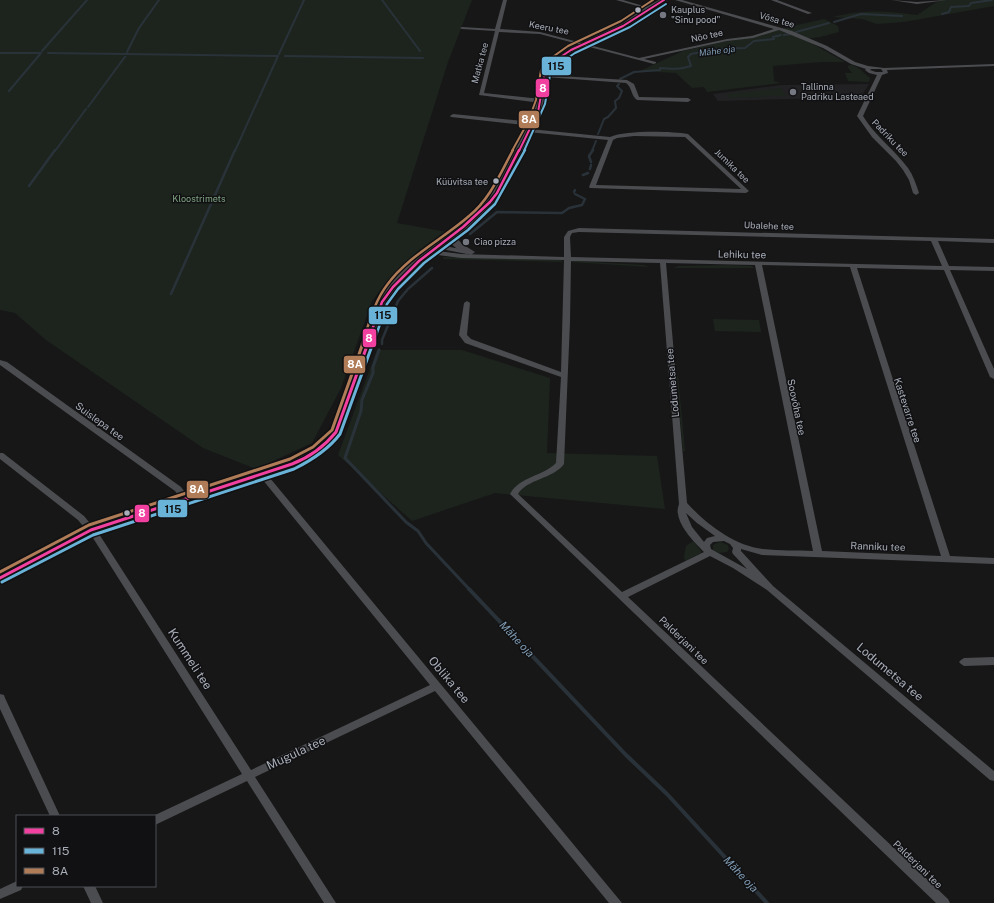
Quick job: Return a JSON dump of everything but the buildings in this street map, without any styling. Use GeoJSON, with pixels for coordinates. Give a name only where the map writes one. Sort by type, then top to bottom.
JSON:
{"type":"FeatureCollection","features":[{"type":"Feature","properties":{"kind":"main road"},"geometry":{"type":"LineString","coordinates":[[0,578],[91,530],[262,474],[308,457],[329,441],[336,432],[382,302],[391,287],[409,269],[473,220],[492,200],[532,128],[541,101],[545,76],[551,64],[584,44],[624,25],[648,8],[664,0]]}},
{"type":"Feature","properties":{"kind":"main road"},"geometry":{"type":"LineString","coordinates":[[451,236],[453,242],[458,247],[471,252]]}},
{"type":"Feature","properties":{"kind":"street","name":"Matka tee"},"geometry":{"type":"LineString","coordinates":[[505,0],[481,94],[541,101]]}},
{"type":"Feature","properties":{"kind":"street"},"geometry":{"type":"LineString","coordinates":[[618,0],[648,8]]}},
{"type":"Feature","properties":{"kind":"street","name":"Võsa tee"},"geometry":{"type":"LineString","coordinates":[[677,0],[803,37],[853,63],[868,68]]}},
{"type":"Feature","properties":{"kind":"street"},"geometry":{"type":"LineString","coordinates":[[773,0],[810,13]]}},
{"type":"Feature","properties":{"kind":"street"},"geometry":{"type":"LineString","coordinates":[[893,0],[917,3],[946,0]]}},
{"type":"Feature","properties":{"kind":"street","name":"Keeru tee"},"geometry":{"type":"LineString","coordinates":[[462,28],[497,29],[540,33],[654,63]]}},
{"type":"Feature","properties":{"kind":"street","name":"Nõo tee"},"geometry":{"type":"LineString","coordinates":[[639,59],[779,29]]}},
{"type":"Feature","properties":{"kind":"street"},"geometry":{"type":"LineString","coordinates":[[868,68],[877,67],[885,69],[994,65]]}},
{"type":"Feature","properties":{"kind":"street"},"geometry":{"type":"LineString","coordinates":[[868,68],[870,72],[880,74],[885,73],[885,69]]}},
{"type":"Feature","properties":{"kind":"street","name":"Padriku tee"},"geometry":{"type":"LineString","coordinates":[[880,74],[864,104],[860,116],[865,126],[889,149],[907,170],[916,193]]}},
{"type":"Feature","properties":{"kind":"street"},"geometry":{"type":"LineString","coordinates":[[545,76],[627,82],[632,85],[637,98],[688,100]]}},
{"type":"Feature","properties":{"kind":"street"},"geometry":{"type":"LineString","coordinates":[[453,116],[611,139]]}},
{"type":"Feature","properties":{"kind":"street","name":"Jumika tee"},"geometry":{"type":"LineString","coordinates":[[635,134],[686,135],[746,191],[592,187],[611,139],[615,136],[635,134]]}},
{"type":"Feature","properties":{"kind":"street","name":"Ubalehe tee"},"geometry":{"type":"LineString","coordinates":[[567,258],[567,236],[570,232],[579,230],[994,241]]}},
{"type":"Feature","properties":{"kind":"street"},"geometry":{"type":"LineString","coordinates":[[934,240],[994,377]]}},
{"type":"Feature","properties":{"kind":"street","name":"Lehiku tee"},"geometry":{"type":"LineString","coordinates":[[434,249],[471,252],[489,256]]}},
{"type":"Feature","properties":{"kind":"street","name":"Lehiku tee"},"geometry":{"type":"LineString","coordinates":[[434,249],[456,256],[994,269]]}},
{"type":"Feature","properties":{"kind":"street","name":"Palderjani tee"},"geometry":{"type":"LineString","coordinates":[[567,258],[569,264],[569,300],[563,375],[560,464],[556,470],[523,485],[515,491],[514,494],[944,903]]}},
{"type":"Feature","properties":{"kind":"street","name":"Lodumetsa tee"},"geometry":{"type":"LineString","coordinates":[[663,262],[683,504],[682,514],[688,528],[708,552]]}},
{"type":"Feature","properties":{"kind":"street","name":"Soovõha tee"},"geometry":{"type":"LineString","coordinates":[[758,264],[818,554]]}},
{"type":"Feature","properties":{"kind":"street","name":"Kastevarre tee"},"geometry":{"type":"LineString","coordinates":[[853,266],[946,559]]}},
{"type":"Feature","properties":{"kind":"street"},"geometry":{"type":"LineString","coordinates":[[467,302],[463,335],[468,341],[563,375]]}},
{"type":"Feature","properties":{"kind":"street","name":"Suislepa tee"},"geometry":{"type":"LineString","coordinates":[[0,362],[178,489],[186,499]]}},
{"type":"Feature","properties":{"kind":"street","name":"Kummeli tee"},"geometry":{"type":"LineString","coordinates":[[0,455],[81,518],[91,530],[330,903]]}},
{"type":"Feature","properties":{"kind":"street","name":"Oblika tee"},"geometry":{"type":"LineString","coordinates":[[262,474],[616,903]]}},
{"type":"Feature","properties":{"kind":"street"},"geometry":{"type":"LineString","coordinates":[[683,504],[706,528],[733,546],[749,567],[770,588]]}},
{"type":"Feature","properties":{"kind":"street"},"geometry":{"type":"LineString","coordinates":[[733,546],[717,538],[710,540],[706,545],[708,552],[770,588]]}},
{"type":"Feature","properties":{"kind":"street"},"geometry":{"type":"LineString","coordinates":[[720,558],[730,557],[733,546]]}},
{"type":"Feature","properties":{"kind":"street","name":"Ranniku tee"},"geometry":{"type":"LineString","coordinates":[[733,546],[759,552],[994,560]]}},
{"type":"Feature","properties":{"kind":"street"},"geometry":{"type":"LineString","coordinates":[[622,596],[708,552]]}},
{"type":"Feature","properties":{"kind":"street"},"geometry":{"type":"LineString","coordinates":[[749,567],[747,560],[751,555],[759,552]]}},
{"type":"Feature","properties":{"kind":"street","name":"Lodumetsa tee"},"geometry":{"type":"LineString","coordinates":[[770,588],[994,777]]}},
{"type":"Feature","properties":{"kind":"street"},"geometry":{"type":"LineString","coordinates":[[964,662],[994,661]]}},
{"type":"Feature","properties":{"kind":"street","name":"Mugula tee"},"geometry":{"type":"LineString","coordinates":[[156,820],[436,686]]}},
{"type":"Feature","properties":{"kind":"street"},"geometry":{"type":"LineString","coordinates":[[0,698],[56,815]]}},
{"type":"Feature","properties":{"kind":"street"},"geometry":{"type":"LineString","coordinates":[[0,894],[16,886]]}},
{"type":"Feature","properties":{"kind":"street"},"geometry":{"type":"LineString","coordinates":[[89,887],[97,903]]}},
{"type":"Feature","properties":{"kind":"shaded area","name":"Tallinna Padriku Lasteaed"},"geometry":{"type":"Polygon","coordinates":[[[869,84],[861,97],[718,101],[713,94],[782,85],[869,84]]]}},
{"type":"Feature","properties":{"kind":"green space","name":"Kloostrimets"},"geometry":{"type":"Polygon","coordinates":[[[0,0],[472,0],[448,62],[397,223],[447,232],[403,266],[372,301],[341,388],[312,443],[256,469],[203,448],[46,340],[15,313],[0,310],[0,0]]]}},
{"type":"Feature","properties":{"kind":"green space"},"geometry":{"type":"Polygon","coordinates":[[[942,0],[994,0],[994,6],[904,22],[877,24],[862,19],[833,17],[844,14],[865,12],[895,12],[917,15],[942,0]]]}},
{"type":"Feature","properties":{"kind":"green space"},"geometry":{"type":"Polygon","coordinates":[[[824,19],[838,26],[839,32],[804,39],[845,62],[821,62],[773,66],[774,81],[781,83],[707,92],[704,87],[692,88],[676,73],[640,71],[683,51],[824,19]]]}},
{"type":"Feature","properties":{"kind":"green space"},"geometry":{"type":"Polygon","coordinates":[[[852,65],[857,67],[870,78],[869,82],[848,81],[845,73],[852,73],[847,66],[852,65]]]}},
{"type":"Feature","properties":{"kind":"green space"},"geometry":{"type":"Polygon","coordinates":[[[781,88],[786,96],[729,98],[726,94],[781,88]]]}},
{"type":"Feature","properties":{"kind":"green space"},"geometry":{"type":"Polygon","coordinates":[[[443,257],[561,260],[563,262],[443,259],[443,257]]]}},
{"type":"Feature","properties":{"kind":"green space"},"geometry":{"type":"Polygon","coordinates":[[[570,262],[644,265],[649,267],[570,262]]]}},
{"type":"Feature","properties":{"kind":"green space"},"geometry":{"type":"Polygon","coordinates":[[[679,266],[752,266],[754,268],[673,268],[679,266]]]}},
{"type":"Feature","properties":{"kind":"green space"},"geometry":{"type":"Polygon","coordinates":[[[713,319],[759,320],[761,332],[715,331],[713,319]]]}},
{"type":"Feature","properties":{"kind":"green space"},"geometry":{"type":"Polygon","coordinates":[[[377,350],[462,350],[550,378],[547,453],[657,456],[665,509],[495,493],[412,521],[338,455],[377,350]]]}},
{"type":"Feature","properties":{"kind":"green space"},"geometry":{"type":"Polygon","coordinates":[[[676,376],[678,376],[685,451],[683,451],[676,376]]]}},
{"type":"Feature","properties":{"kind":"green space"},"geometry":{"type":"Polygon","coordinates":[[[693,541],[701,553],[685,561],[684,557],[686,546],[693,541]]]}},
{"type":"Feature","properties":{"kind":"green space"},"geometry":{"type":"Polygon","coordinates":[[[720,542],[728,545],[729,549],[727,552],[719,553],[713,550],[713,545],[720,542]]]}},
{"type":"Feature","properties":{"kind":"waterway"},"geometry":{"type":"LineString","coordinates":[[42,51],[87,0]]}},
{"type":"Feature","properties":{"kind":"waterway"},"geometry":{"type":"LineString","coordinates":[[127,52],[139,28],[159,0]]}},
{"type":"Feature","properties":{"kind":"waterway"},"geometry":{"type":"LineString","coordinates":[[279,54],[304,0]]}},
{"type":"Feature","properties":{"kind":"waterway"},"geometry":{"type":"LineString","coordinates":[[382,0],[420,51]]}},
{"type":"Feature","properties":{"kind":"waterway"},"geometry":{"type":"LineString","coordinates":[[942,14],[949,12],[951,7],[969,6],[971,3],[992,0]]}},
{"type":"Feature","properties":{"kind":"waterway"},"geometry":{"type":"LineString","coordinates":[[834,22],[861,14],[902,16]]}},
{"type":"Feature","properties":{"kind":"waterway"},"geometry":{"type":"LineString","coordinates":[[796,32],[829,23]]}},
{"type":"Feature","properties":{"kind":"waterway","name":"Mähe oja"},"geometry":{"type":"LineString","coordinates":[[784,35],[791,34]]}},
{"type":"Feature","properties":{"kind":"waterway","name":"Mähe oja"},"geometry":{"type":"LineString","coordinates":[[620,79],[634,72],[660,70],[660,68],[678,69],[691,66],[688,57],[691,54],[717,49],[745,48],[754,41],[774,39],[773,37],[781,35]]}},
{"type":"Feature","properties":{"kind":"waterway"},"geometry":{"type":"LineString","coordinates":[[0,53],[41,53],[9,91]]}},
{"type":"Feature","properties":{"kind":"waterway"},"geometry":{"type":"LineString","coordinates":[[48,53],[127,54]]}},
{"type":"Feature","properties":{"kind":"waterway"},"geometry":{"type":"LineString","coordinates":[[88,107],[127,54]]}},
{"type":"Feature","properties":{"kind":"waterway"},"geometry":{"type":"LineString","coordinates":[[127,54],[278,56],[259,98]]}},
{"type":"Feature","properties":{"kind":"waterway"},"geometry":{"type":"LineString","coordinates":[[285,56],[423,58]]}},
{"type":"Feature","properties":{"kind":"waterway"},"geometry":{"type":"LineString","coordinates":[[598,134],[604,119],[608,117],[616,108],[615,101],[619,98],[622,91],[617,86],[619,84]]}},
{"type":"Feature","properties":{"kind":"waterway"},"geometry":{"type":"LineString","coordinates":[[235,151],[258,100]]}},
{"type":"Feature","properties":{"kind":"waterway"},"geometry":{"type":"LineString","coordinates":[[55,151],[86,109]]}},
{"type":"Feature","properties":{"kind":"waterway","name":"Mähe oja"},"geometry":{"type":"LineString","coordinates":[[592,151],[596,141]]}},
{"type":"Feature","properties":{"kind":"waterway"},"geometry":{"type":"LineString","coordinates":[[29,186],[55,150]]}},
{"type":"Feature","properties":{"kind":"waterway"},"geometry":{"type":"LineString","coordinates":[[171,294],[235,150]]}},
{"type":"Feature","properties":{"kind":"waterway","name":"Mähe oja"},"geometry":{"type":"LineString","coordinates":[[591,162],[589,156],[593,150]]}},
{"type":"Feature","properties":{"kind":"waterway","name":"Mähe oja"},"geometry":{"type":"LineString","coordinates":[[590,169],[591,165]]}},
{"type":"Feature","properties":{"kind":"waterway","name":"Mähe oja"},"geometry":{"type":"LineString","coordinates":[[583,175],[588,173]]}},
{"type":"Feature","properties":{"kind":"waterway"},"geometry":{"type":"LineString","coordinates":[[470,234],[497,212],[562,213],[569,208],[582,205],[585,199],[575,194]]}},
{"type":"Feature","properties":{"kind":"waterway","name":"Mähe oja"},"geometry":{"type":"LineString","coordinates":[[382,344],[382,340],[398,301],[408,289],[432,268]]}},
{"type":"Feature","properties":{"kind":"waterway","name":"Mähe oja"},"geometry":{"type":"LineString","coordinates":[[379,350],[373,367],[373,373],[362,400],[361,411],[345,458],[406,522],[418,531],[426,543],[470,590]]}},
{"type":"Feature","properties":{"kind":"waterway","name":"Mähe oja"},"geometry":{"type":"LineString","coordinates":[[469,589],[626,755],[667,794],[767,903]]}},
{"type":"Feature","properties":{"kind":"transit line","name":"8A"},"geometry":{"type":"LineString","coordinates":[[0,572],[89,525],[290,459],[308,450],[323,439],[332,430],[378,299],[387,284],[405,265],[470,216],[488,197],[528,122],[536,100],[541,70],[547,61],[568,46],[621,21],[653,0]]}},
{"type":"Feature","properties":{"kind":"transit line","name":"8"},"geometry":{"type":"LineString","coordinates":[[0,578],[91,530],[292,464],[311,455],[322,447],[336,432],[382,302],[405,273],[463,227],[495,196],[538,112],[541,102],[543,81],[547,69],[553,62],[571,50],[623,26],[664,0]]}},
{"type":"Feature","properties":{"kind":"transit line","name":"115"},"geometry":{"type":"LineString","coordinates":[[2,582],[93,535],[294,469],[307,463],[330,446],[340,434],[387,304],[398,289],[424,263],[468,230],[495,204],[502,194],[538,122],[545,104],[549,79],[552,71],[557,65],[575,53],[625,30],[666,4]]}},
{"type":"Feature","properties":{"kind":"place","name":"Kauplus \"Sinu pood\""},"geometry":{"type":"Point","coordinates":[663,15]}},
{"type":"Feature","properties":{"kind":"place","name":"Tallinna Padriku Lasteaed"},"geometry":{"type":"Point","coordinates":[793,92]}},
{"type":"Feature","properties":{"kind":"place","name":"Küüvitsa tee"},"geometry":{"type":"Point","coordinates":[496,181]}},
{"type":"Feature","properties":{"kind":"place","name":"Ciao pizza"},"geometry":{"type":"Point","coordinates":[466,242]}}]}
